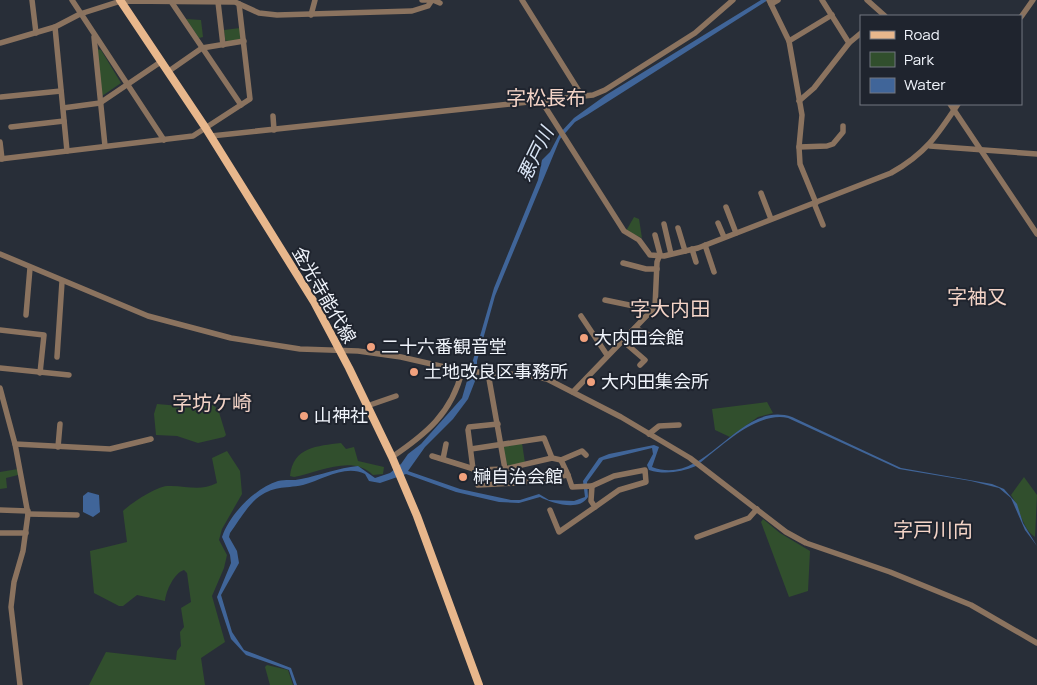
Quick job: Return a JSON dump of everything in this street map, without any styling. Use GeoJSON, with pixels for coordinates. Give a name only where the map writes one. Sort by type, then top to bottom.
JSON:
{"type":"FeatureCollection","features":[{"type":"Feature","properties":{"kind":"main road","name":"金光寺能代線"},"geometry":{"type":"LineString","coordinates":[[120,1],[169,70],[314,302],[367,406],[401,479],[439,571],[479,685]]}},
{"type":"Feature","properties":{"kind":"street"},"geometry":{"type":"LineString","coordinates":[[32,0],[36,33]]}},
{"type":"Feature","properties":{"kind":"street"},"geometry":{"type":"LineString","coordinates":[[72,0],[164,140]]}},
{"type":"Feature","properties":{"kind":"street"},"geometry":{"type":"LineString","coordinates":[[311,15],[315,0]]}},
{"type":"Feature","properties":{"kind":"street"},"geometry":{"type":"LineString","coordinates":[[422,0],[432,0],[440,3]]}},
{"type":"Feature","properties":{"kind":"street"},"geometry":{"type":"LineString","coordinates":[[0,43],[55,28],[80,14],[120,1],[234,2],[259,13],[311,15],[412,10],[428,6],[432,0]]}},
{"type":"Feature","properties":{"kind":"street"},"geometry":{"type":"LineString","coordinates":[[522,0],[582,96]]}},
{"type":"Feature","properties":{"kind":"street"},"geometry":{"type":"LineString","coordinates":[[211,136],[542,102],[582,96],[605,90],[695,33],[733,0]]}},
{"type":"Feature","properties":{"kind":"street"},"geometry":{"type":"LineString","coordinates":[[778,0],[770,2],[789,41],[802,115],[798,147],[800,164],[823,225]]}},
{"type":"Feature","properties":{"kind":"street"},"geometry":{"type":"LineString","coordinates":[[822,0],[849,42]]}},
{"type":"Feature","properties":{"kind":"street"},"geometry":{"type":"LineString","coordinates":[[867,0],[883,15]]}},
{"type":"Feature","properties":{"kind":"street"},"geometry":{"type":"LineString","coordinates":[[1022,16],[1033,0]]}},
{"type":"Feature","properties":{"kind":"street"},"geometry":{"type":"LineString","coordinates":[[170,1],[241,105]]}},
{"type":"Feature","properties":{"kind":"street"},"geometry":{"type":"LineString","coordinates":[[218,2],[223,44]]}},
{"type":"Feature","properties":{"kind":"street"},"geometry":{"type":"LineString","coordinates":[[0,142],[1,159],[192,136],[250,99],[240,4]]}},
{"type":"Feature","properties":{"kind":"street"},"geometry":{"type":"LineString","coordinates":[[789,41],[832,15]]}},
{"type":"Feature","properties":{"kind":"street"},"geometry":{"type":"LineString","coordinates":[[55,28],[67,151]]}},
{"type":"Feature","properties":{"kind":"street"},"geometry":{"type":"LineString","coordinates":[[799,101],[814,88],[849,42],[860,34]]}},
{"type":"Feature","properties":{"kind":"street"},"geometry":{"type":"LineString","coordinates":[[94,35],[105,146]]}},
{"type":"Feature","properties":{"kind":"street"},"geometry":{"type":"LineString","coordinates":[[169,70],[202,48],[244,42]]}},
{"type":"Feature","properties":{"kind":"street"},"geometry":{"type":"LineString","coordinates":[[63,108],[100,103],[162,61]]}},
{"type":"Feature","properties":{"kind":"street"},"geometry":{"type":"LineString","coordinates":[[1,97],[61,91]]}},
{"type":"Feature","properties":{"kind":"street"},"geometry":{"type":"LineString","coordinates":[[542,102],[624,231],[639,240],[650,255],[660,256],[705,245],[891,173],[911,162],[930,146],[957,105]]}},
{"type":"Feature","properties":{"kind":"street"},"geometry":{"type":"LineString","coordinates":[[951,105],[1037,234]]}},
{"type":"Feature","properties":{"kind":"street"},"geometry":{"type":"LineString","coordinates":[[272,116],[274,130]]}},
{"type":"Feature","properties":{"kind":"street"},"geometry":{"type":"LineString","coordinates":[[11,127],[64,121]]}},
{"type":"Feature","properties":{"kind":"street"},"geometry":{"type":"LineString","coordinates":[[798,147],[833,144],[843,132],[843,126]]}},
{"type":"Feature","properties":{"kind":"street"},"geometry":{"type":"LineString","coordinates":[[930,146],[1037,154]]}},
{"type":"Feature","properties":{"kind":"street"},"geometry":{"type":"LineString","coordinates":[[760,193],[766,202],[771,219]]}},
{"type":"Feature","properties":{"kind":"street"},"geometry":{"type":"LineString","coordinates":[[726,207],[736,233]]}},
{"type":"Feature","properties":{"kind":"street"},"geometry":{"type":"LineString","coordinates":[[718,223],[724,237]]}},
{"type":"Feature","properties":{"kind":"street"},"geometry":{"type":"LineString","coordinates":[[664,224],[671,254]]}},
{"type":"Feature","properties":{"kind":"street"},"geometry":{"type":"LineString","coordinates":[[678,228],[685,251]]}},
{"type":"Feature","properties":{"kind":"street"},"geometry":{"type":"LineString","coordinates":[[573,392],[607,355],[653,310],[657,300],[657,268],[660,256],[655,235]]}},
{"type":"Feature","properties":{"kind":"street"},"geometry":{"type":"LineString","coordinates":[[705,245],[714,272]]}},
{"type":"Feature","properties":{"kind":"street"},"geometry":{"type":"LineString","coordinates":[[692,249],[696,262]]}},
{"type":"Feature","properties":{"kind":"street"},"geometry":{"type":"LineString","coordinates":[[0,254],[62,282],[148,316],[213,334],[260,344],[340,352],[358,351],[400,357],[462,371],[542,378],[573,392],[690,458],[786,532],[813,546],[890,572],[970,605],[1037,643]]}},
{"type":"Feature","properties":{"kind":"street"},"geometry":{"type":"LineString","coordinates":[[623,263],[646,269],[657,268]]}},
{"type":"Feature","properties":{"kind":"street"},"geometry":{"type":"LineString","coordinates":[[26,315],[30,268]]}},
{"type":"Feature","properties":{"kind":"street"},"geometry":{"type":"LineString","coordinates":[[57,357],[62,282]]}},
{"type":"Feature","properties":{"kind":"street"},"geometry":{"type":"LineString","coordinates":[[605,300],[653,310]]}},
{"type":"Feature","properties":{"kind":"street"},"geometry":{"type":"LineString","coordinates":[[581,316],[607,355]]}},
{"type":"Feature","properties":{"kind":"street"},"geometry":{"type":"LineString","coordinates":[[635,328],[663,342]]}},
{"type":"Feature","properties":{"kind":"street"},"geometry":{"type":"LineString","coordinates":[[0,330],[44,335],[40,372]]}},
{"type":"Feature","properties":{"kind":"street"},"geometry":{"type":"LineString","coordinates":[[623,341],[645,360],[640,365]]}},
{"type":"Feature","properties":{"kind":"street"},"geometry":{"type":"LineString","coordinates":[[0,368],[69,376]]}},
{"type":"Feature","properties":{"kind":"street"},"geometry":{"type":"LineString","coordinates":[[393,461],[450,406],[462,371]]}},
{"type":"Feature","properties":{"kind":"street"},"geometry":{"type":"LineString","coordinates":[[488,373],[505,469]]}},
{"type":"Feature","properties":{"kind":"street"},"geometry":{"type":"LineString","coordinates":[[0,388],[15,444],[28,513],[26,533],[14,582],[11,607],[20,685]]}},
{"type":"Feature","properties":{"kind":"street"},"geometry":{"type":"LineString","coordinates":[[367,406],[396,396]]}},
{"type":"Feature","properties":{"kind":"street"},"geometry":{"type":"LineString","coordinates":[[58,447],[60,424]]}},
{"type":"Feature","properties":{"kind":"street"},"geometry":{"type":"LineString","coordinates":[[473,469],[469,427],[498,424]]}},
{"type":"Feature","properties":{"kind":"street"},"geometry":{"type":"LineString","coordinates":[[649,434],[659,426],[679,424]]}},
{"type":"Feature","properties":{"kind":"street"},"geometry":{"type":"LineString","coordinates":[[471,449],[544,438],[552,458]]}},
{"type":"Feature","properties":{"kind":"street"},"geometry":{"type":"LineString","coordinates":[[15,444],[110,449],[151,439]]}},
{"type":"Feature","properties":{"kind":"street"},"geometry":{"type":"LineString","coordinates":[[442,459],[446,444]]}},
{"type":"Feature","properties":{"kind":"street"},"geometry":{"type":"LineString","coordinates":[[432,456],[473,469],[505,469],[552,458],[562,460],[582,451],[586,455]]}},
{"type":"Feature","properties":{"kind":"street"},"geometry":{"type":"LineString","coordinates":[[550,510],[559,532],[619,490],[646,482],[645,470],[614,476],[587,486],[572,487],[562,460]]}},
{"type":"Feature","properties":{"kind":"street"},"geometry":{"type":"LineString","coordinates":[[478,485],[517,483],[568,475]]}},
{"type":"Feature","properties":{"kind":"street"},"geometry":{"type":"LineString","coordinates":[[587,486],[591,502],[595,507]]}},
{"type":"Feature","properties":{"kind":"street"},"geometry":{"type":"LineString","coordinates":[[697,537],[749,518],[756,509]]}},
{"type":"Feature","properties":{"kind":"street"},"geometry":{"type":"LineString","coordinates":[[0,510],[77,515]]}},
{"type":"Feature","properties":{"kind":"street"},"geometry":{"type":"LineString","coordinates":[[0,532],[26,533]]}},
{"type":"Feature","properties":{"kind":"green space"},"geometry":{"type":"Polygon","coordinates":[[[186,19],[201,20],[203,37],[199,38],[186,19]]]}},
{"type":"Feature","properties":{"kind":"green space"},"geometry":{"type":"Polygon","coordinates":[[[240,28],[241,39],[227,42],[224,30],[240,28]]]}},
{"type":"Feature","properties":{"kind":"green space"},"geometry":{"type":"Polygon","coordinates":[[[97,49],[101,50],[121,83],[102,96],[97,49]]]}},
{"type":"Feature","properties":{"kind":"green space"},"geometry":{"type":"Polygon","coordinates":[[[634,217],[639,219],[642,238],[626,231],[634,217]]]}},
{"type":"Feature","properties":{"kind":"green space"},"geometry":{"type":"Polygon","coordinates":[[[203,398],[218,409],[226,435],[224,437],[198,443],[177,436],[156,435],[154,414],[157,404],[192,407],[193,403],[201,403],[203,398]]]}},
{"type":"Feature","properties":{"kind":"green space"},"geometry":{"type":"Polygon","coordinates":[[[767,402],[773,413],[758,417],[730,437],[715,430],[712,409],[767,402]]]}},
{"type":"Feature","properties":{"kind":"green space"},"geometry":{"type":"Polygon","coordinates":[[[341,443],[346,449],[354,447],[358,461],[384,467],[383,474],[373,475],[365,469],[345,465],[294,477],[290,476],[292,466],[301,454],[315,447],[341,443]]]}},
{"type":"Feature","properties":{"kind":"green space"},"geometry":{"type":"Polygon","coordinates":[[[522,443],[525,463],[510,467],[506,463],[503,447],[522,443]]]}},
{"type":"Feature","properties":{"kind":"green space"},"geometry":{"type":"Polygon","coordinates":[[[227,451],[240,471],[242,494],[222,529],[219,540],[227,555],[224,568],[212,596],[225,642],[201,658],[205,685],[89,685],[106,652],[176,660],[177,651],[181,646],[180,632],[184,627],[181,608],[191,602],[187,573],[184,570],[171,583],[165,601],[137,595],[123,606],[119,606],[94,593],[90,551],[127,542],[123,511],[150,492],[167,486],[198,488],[217,483],[212,458],[227,451]]]}},
{"type":"Feature","properties":{"kind":"green space"},"geometry":{"type":"Polygon","coordinates":[[[18,469],[18,475],[6,478],[7,488],[0,489],[0,472],[18,469]]]}},
{"type":"Feature","properties":{"kind":"green space"},"geometry":{"type":"Polygon","coordinates":[[[1024,477],[1037,495],[1035,537],[1024,524],[1011,495],[1024,477]]]}},
{"type":"Feature","properties":{"kind":"green space"},"geometry":{"type":"Polygon","coordinates":[[[763,519],[780,533],[810,551],[808,591],[789,597],[761,522],[763,519]]]}},
{"type":"Feature","properties":{"kind":"green space"},"geometry":{"type":"Polygon","coordinates":[[[267,665],[288,670],[293,685],[270,685],[265,667],[267,665]]]}},
{"type":"Feature","properties":{"kind":"water"},"geometry":{"type":"Polygon","coordinates":[[[761,0],[768,0],[575,122],[560,139],[495,296],[477,361],[477,376],[468,399],[453,419],[425,447],[408,471],[460,489],[511,500],[520,500],[539,494],[549,500],[574,501],[585,497],[583,481],[599,458],[609,454],[654,445],[659,447],[652,467],[672,470],[689,466],[706,456],[738,430],[755,420],[773,415],[792,417],[901,468],[992,484],[1004,489],[1017,504],[1023,523],[1037,546],[1025,530],[1011,498],[999,488],[971,481],[899,469],[788,418],[776,417],[751,425],[739,432],[696,466],[685,470],[667,473],[649,470],[647,465],[653,454],[652,448],[603,460],[587,482],[588,497],[584,502],[572,505],[558,504],[540,497],[519,503],[499,502],[456,492],[406,474],[380,483],[369,481],[365,474],[357,471],[342,472],[303,485],[268,491],[256,499],[230,533],[229,537],[237,551],[239,563],[221,595],[232,632],[244,650],[291,668],[297,685],[294,685],[289,670],[246,655],[231,639],[217,597],[231,563],[230,555],[222,537],[230,520],[237,511],[252,496],[278,481],[298,480],[358,466],[375,478],[390,473],[401,464],[408,454],[421,444],[462,398],[494,288],[538,180],[542,160],[550,152],[560,133],[574,118],[606,95],[761,0]]]}},
{"type":"Feature","properties":{"kind":"water"},"geometry":{"type":"Polygon","coordinates":[[[88,492],[99,495],[100,512],[93,517],[83,512],[83,496],[88,492]]]}},
{"type":"Feature","properties":{"kind":"place","name":"大内田会館"},"geometry":{"type":"Point","coordinates":[584,338]}},
{"type":"Feature","properties":{"kind":"place","name":"二十六番観音堂"},"geometry":{"type":"Point","coordinates":[371,347]}},
{"type":"Feature","properties":{"kind":"place","name":"土地改良区事務所"},"geometry":{"type":"Point","coordinates":[414,372]}},
{"type":"Feature","properties":{"kind":"place","name":"大内田集会所"},"geometry":{"type":"Point","coordinates":[591,382]}},
{"type":"Feature","properties":{"kind":"place","name":"山神社"},"geometry":{"type":"Point","coordinates":[304,416]}},
{"type":"Feature","properties":{"kind":"place","name":"榊自治会館"},"geometry":{"type":"Point","coordinates":[463,477]}},
{"type":"Feature","properties":{"kind":"district","name":"字松長布"},"geometry":{"type":"Point","coordinates":[546,98]}},
{"type":"Feature","properties":{"kind":"district","name":"字袖又"},"geometry":{"type":"Point","coordinates":[977,297]}},
{"type":"Feature","properties":{"kind":"district","name":"字大内田"},"geometry":{"type":"Point","coordinates":[670,309]}},
{"type":"Feature","properties":{"kind":"district","name":"字坊ケ崎"},"geometry":{"type":"Point","coordinates":[212,403]}},
{"type":"Feature","properties":{"kind":"district","name":"字戸川向"},"geometry":{"type":"Point","coordinates":[933,530]}},
{"type":"Feature","properties":{"kind":"water label","name":"悪戸川"},"geometry":{"type":"Point","coordinates":[535,154]}}]}
